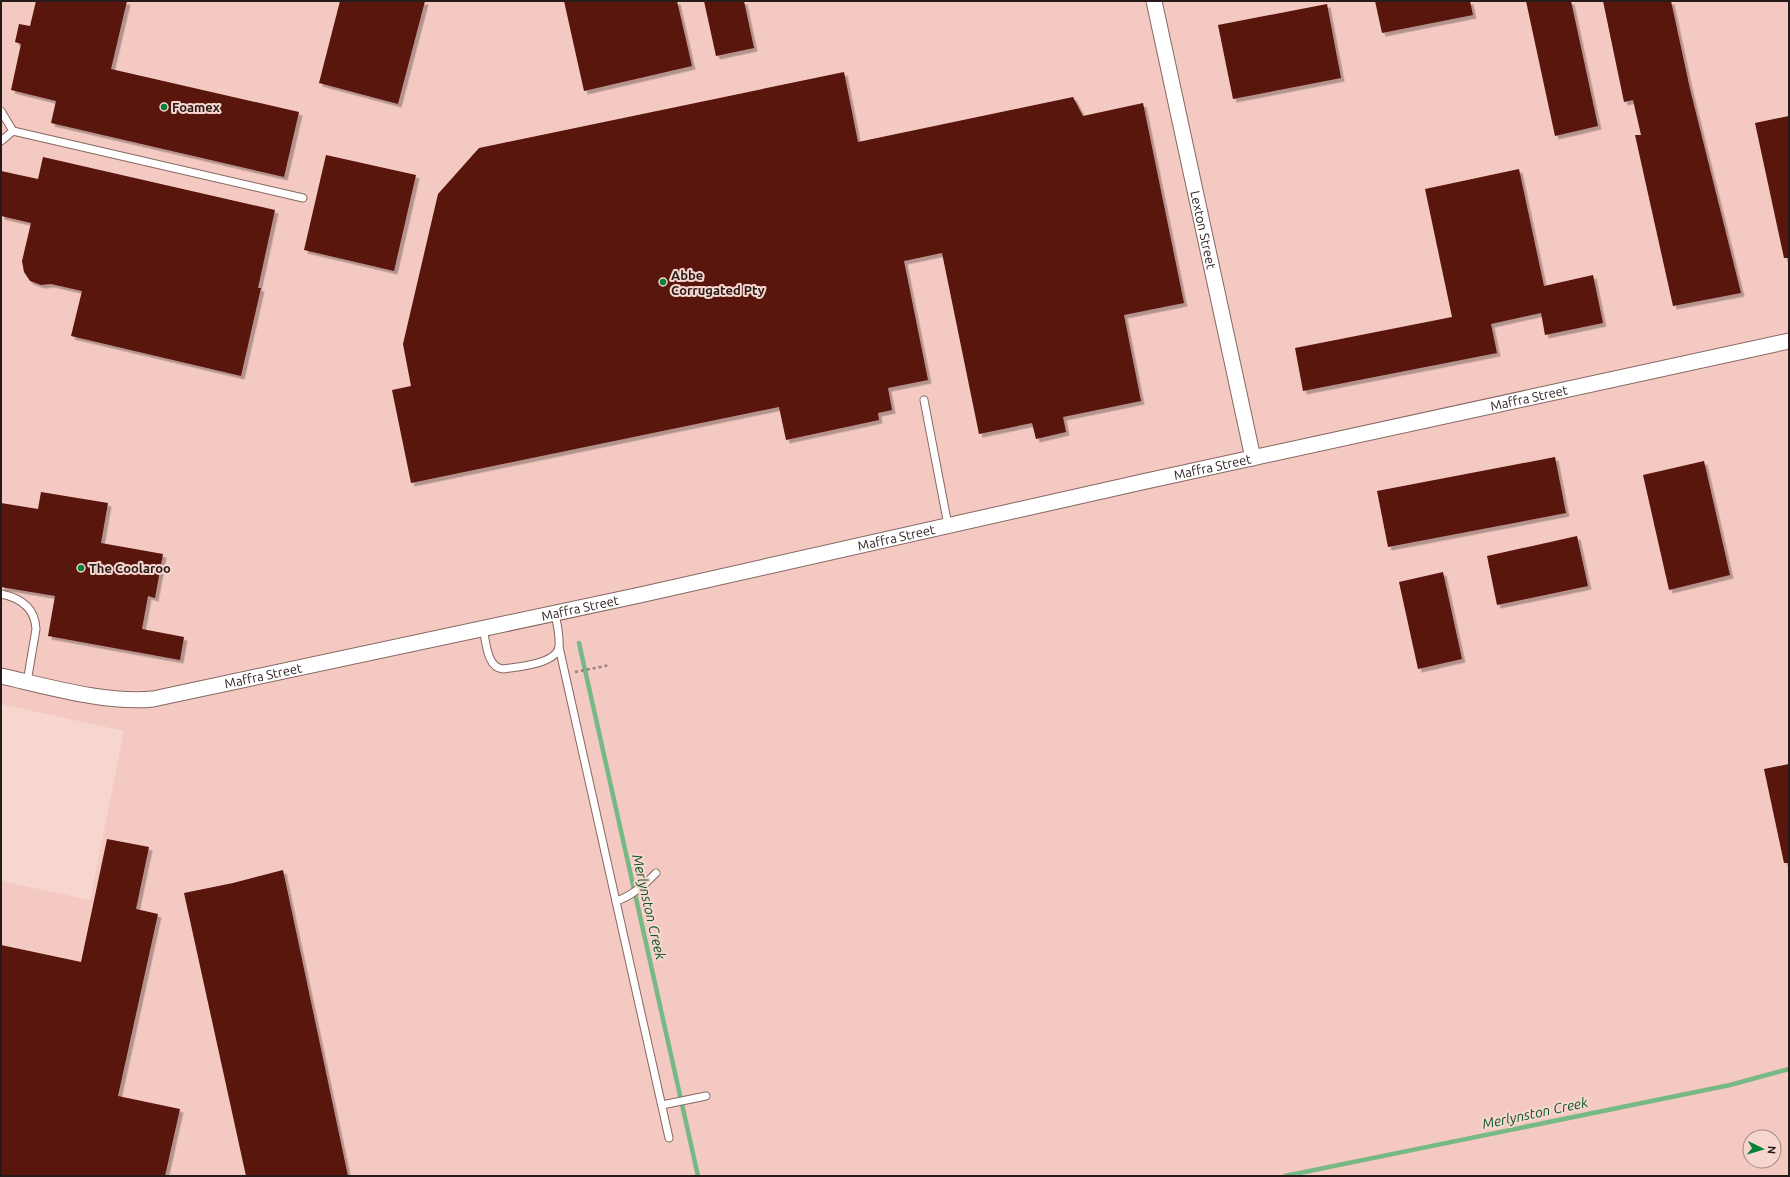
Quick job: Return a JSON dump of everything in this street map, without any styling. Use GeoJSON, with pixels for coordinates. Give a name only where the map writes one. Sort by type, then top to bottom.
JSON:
{"type":"FeatureCollection","features":[{"type":"Feature","properties":{"kind":"street","name":"Lexton Street"},"geometry":{"type":"LineString","coordinates":[[1154,1],[1253,458]]}},
{"type":"Feature","properties":{"kind":"street","name":"Maffra Street"},"geometry":{"type":"LineString","coordinates":[[1,676],[110,698],[140,700],[555,613],[1789,341]]}},
{"type":"Feature","properties":{"kind":"lane"},"geometry":{"type":"LineString","coordinates":[[1,110],[13,131],[303,198]]}},
{"type":"Feature","properties":{"kind":"lane"},"geometry":{"type":"LineString","coordinates":[[1,141],[13,131]]}},
{"type":"Feature","properties":{"kind":"lane"},"geometry":{"type":"LineString","coordinates":[[924,400],[948,526]]}},
{"type":"Feature","properties":{"kind":"lane"},"geometry":{"type":"LineString","coordinates":[[1,594],[18,599],[28,607],[36,622],[35,637],[27,682]]}},
{"type":"Feature","properties":{"kind":"lane"},"geometry":{"type":"LineString","coordinates":[[555,613],[559,646],[669,1138]]}},
{"type":"Feature","properties":{"kind":"lane"},"geometry":{"type":"LineString","coordinates":[[483,628],[489,656],[497,669],[547,661],[554,656],[559,646]]}},
{"type":"Feature","properties":{"kind":"lane"},"geometry":{"type":"LineString","coordinates":[[616,901],[642,885],[656,873]]}},
{"type":"Feature","properties":{"kind":"lane"},"geometry":{"type":"LineString","coordinates":[[662,1105],[706,1096]]}},
{"type":"Feature","properties":{"kind":"path"},"geometry":{"type":"LineString","coordinates":[[575,672],[610,665]]}},
{"type":"Feature","properties":{"kind":"shaded area"},"geometry":{"type":"Polygon","coordinates":[[[1,1],[1789,1],[1789,1176],[1,1176],[1,881],[90,900],[124,731],[1,704],[1,1]]]}},
{"type":"Feature","properties":{"kind":"building","name":"Foamex"},"geometry":{"type":"Polygon","coordinates":[[[36,1],[127,1],[111,69],[299,112],[284,177],[51,123],[56,101],[11,90],[21,44],[15,42],[19,24],[30,26],[36,1]]]}},
{"type":"Feature","properties":{"kind":"building"},"geometry":{"type":"Polygon","coordinates":[[[340,1],[425,1],[398,104],[319,83],[340,1]]]}},
{"type":"Feature","properties":{"kind":"building"},"geometry":{"type":"Polygon","coordinates":[[[564,1],[677,1],[692,66],[584,91],[564,1]]]}},
{"type":"Feature","properties":{"kind":"building"},"geometry":{"type":"Polygon","coordinates":[[[704,1],[744,1],[754,48],[716,56],[704,1]]]}},
{"type":"Feature","properties":{"kind":"building"},"geometry":{"type":"Polygon","coordinates":[[[1375,1],[1470,1],[1473,15],[1382,33],[1375,1]]]}},
{"type":"Feature","properties":{"kind":"building"},"geometry":{"type":"Polygon","coordinates":[[[1526,1],[1571,1],[1598,126],[1555,136],[1526,1]]]}},
{"type":"Feature","properties":{"kind":"building"},"geometry":{"type":"Polygon","coordinates":[[[1603,1],[1671,1],[1690,89],[1741,293],[1673,306],[1635,135],[1641,135],[1633,100],[1624,102],[1603,1]]]}},
{"type":"Feature","properties":{"kind":"building"},"geometry":{"type":"Polygon","coordinates":[[[1327,4],[1341,78],[1233,99],[1218,25],[1327,4]]]}},
{"type":"Feature","properties":{"kind":"building","name":"Abbe Corrugated Pty"},"geometry":{"type":"Polygon","coordinates":[[[844,72],[858,142],[1073,97],[1083,116],[1143,103],[1184,303],[1124,315],[1141,401],[1063,417],[1066,432],[1036,439],[1032,423],[979,434],[942,253],[904,261],[928,380],[888,388],[892,410],[878,413],[879,420],[786,440],[779,407],[411,483],[392,390],[411,386],[403,344],[438,194],[479,148],[844,72]]]}},
{"type":"Feature","properties":{"kind":"building"},"geometry":{"type":"Polygon","coordinates":[[[1789,116],[1789,258],[1784,258],[1755,123],[1789,116]]]}},
{"type":"Feature","properties":{"kind":"building"},"geometry":{"type":"Polygon","coordinates":[[[326,155],[416,175],[394,271],[304,250],[326,155]]]}},
{"type":"Feature","properties":{"kind":"building"},"geometry":{"type":"Polygon","coordinates":[[[43,157],[275,210],[258,288],[261,288],[241,376],[71,336],[82,291],[51,284],[41,285],[30,281],[24,272],[22,261],[31,223],[1,216],[1,171],[38,179],[43,157]]]}},
{"type":"Feature","properties":{"kind":"building"},"geometry":{"type":"Polygon","coordinates":[[[1519,169],[1544,286],[1593,275],[1603,323],[1545,335],[1541,313],[1491,324],[1497,353],[1303,391],[1295,348],[1452,317],[1425,189],[1519,169]]]}},
{"type":"Feature","properties":{"kind":"building"},"geometry":{"type":"Polygon","coordinates":[[[1555,457],[1566,513],[1388,547],[1377,491],[1555,457]]]}},
{"type":"Feature","properties":{"kind":"building"},"geometry":{"type":"Polygon","coordinates":[[[1704,461],[1730,575],[1669,590],[1643,475],[1704,461]]]}},
{"type":"Feature","properties":{"kind":"building","name":"The Coolaroo"},"geometry":{"type":"Polygon","coordinates":[[[41,492],[108,503],[101,543],[163,554],[155,598],[148,596],[142,629],[184,637],[180,660],[48,636],[55,596],[1,587],[1,503],[38,509],[41,492]]]}},
{"type":"Feature","properties":{"kind":"building"},"geometry":{"type":"Polygon","coordinates":[[[1577,536],[1588,586],[1497,605],[1487,556],[1577,536]]]}},
{"type":"Feature","properties":{"kind":"building"},"geometry":{"type":"Polygon","coordinates":[[[1443,572],[1462,659],[1418,669],[1399,582],[1443,572]]]}},
{"type":"Feature","properties":{"kind":"building"},"geometry":{"type":"Polygon","coordinates":[[[1789,764],[1789,863],[1784,863],[1764,769],[1789,764]]]}},
{"type":"Feature","properties":{"kind":"building"},"geometry":{"type":"Polygon","coordinates":[[[107,839],[149,847],[136,909],[158,914],[118,1096],[180,1109],[165,1176],[1,1176],[1,945],[81,962],[107,839]]]}},
{"type":"Feature","properties":{"kind":"building"},"geometry":{"type":"Polygon","coordinates":[[[283,870],[348,1176],[246,1176],[184,893],[233,883],[283,870]]]}},
{"type":"Feature","properties":{"kind":"waterway","name":"Merlynston Creek"},"geometry":{"type":"LineString","coordinates":[[579,643],[698,1176]]}},
{"type":"Feature","properties":{"kind":"waterway","name":"Merlynston Creek"},"geometry":{"type":"LineString","coordinates":[[1285,1176],[1730,1085],[1789,1069]]}},
{"type":"Feature","properties":{"kind":"place","name":"Foamex"},"geometry":{"type":"Point","coordinates":[164,107]}},
{"type":"Feature","properties":{"kind":"place","name":"Abbe Corrugated Pty"},"geometry":{"type":"Point","coordinates":[663,282]}},
{"type":"Feature","properties":{"kind":"place","name":"The Coolaroo"},"geometry":{"type":"Point","coordinates":[81,568]}}]}
